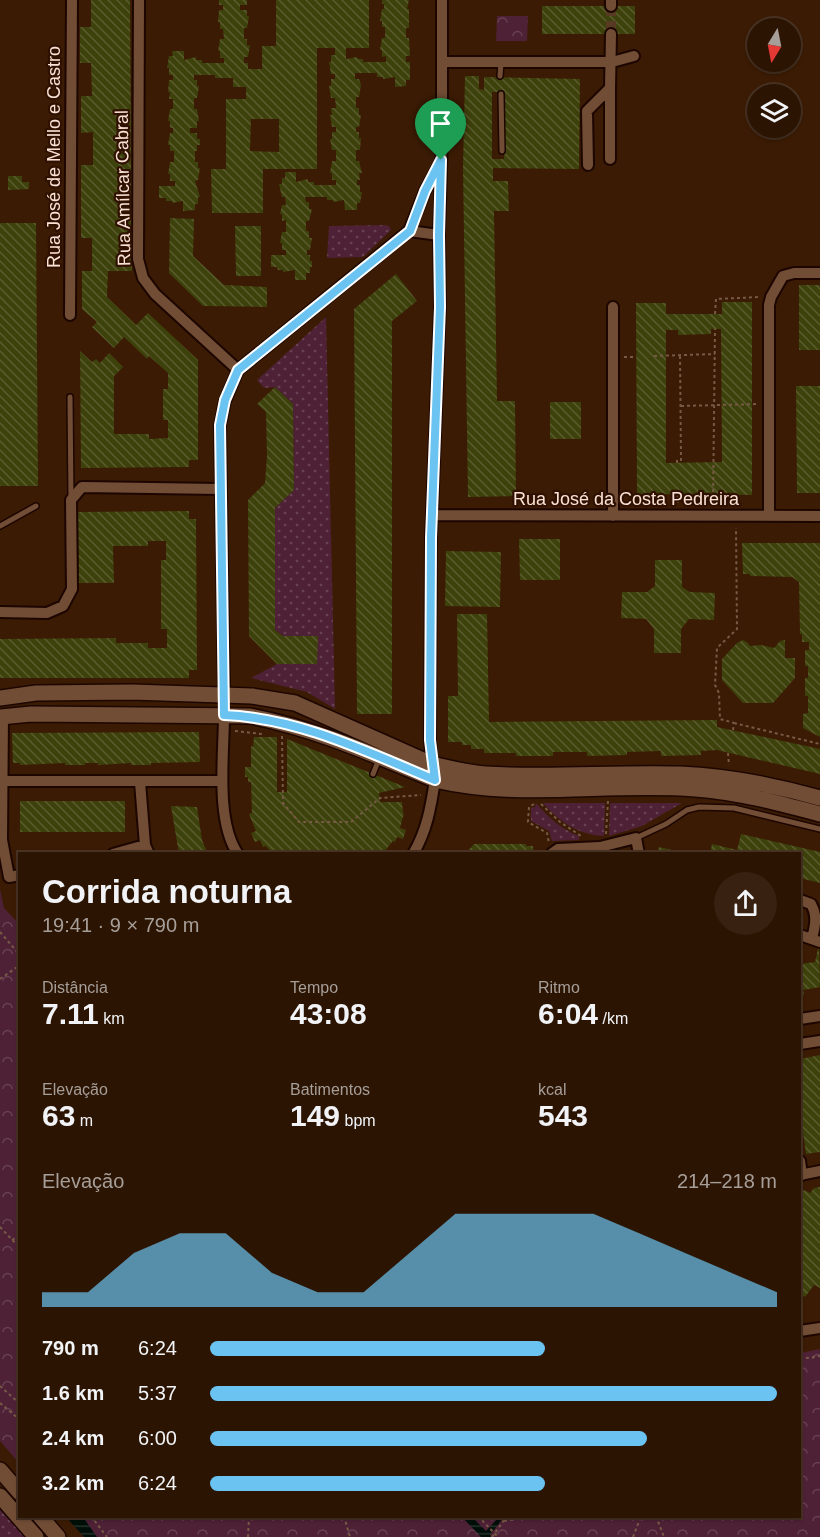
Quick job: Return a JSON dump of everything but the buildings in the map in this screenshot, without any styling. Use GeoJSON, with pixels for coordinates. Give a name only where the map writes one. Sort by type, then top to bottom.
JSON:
{"type":"FeatureCollection","features":[{"type":"Feature","properties":{"kind":"street","name":"Rua José de Mello e Castro"},"geometry":{"type":"LineString","coordinates":[[70,315],[72,0]]}},
{"type":"Feature","properties":{"kind":"street","name":"Rua Amílcar Cabral"},"geometry":{"type":"LineString","coordinates":[[139,0],[138,260],[143,278],[155,294],[238,370]]}},
{"type":"Feature","properties":{"kind":"street"},"geometry":{"type":"LineString","coordinates":[[414,852],[422,839],[431,807],[435,780],[430,740],[432,515],[440,307],[442,0]]}},
{"type":"Feature","properties":{"kind":"street"},"geometry":{"type":"LineString","coordinates":[[610,159],[611,34]]}},
{"type":"Feature","properties":{"kind":"street"},"geometry":{"type":"LineString","coordinates":[[442,62],[612,62],[634,56]]}},
{"type":"Feature","properties":{"kind":"street"},"geometry":{"type":"LineString","coordinates":[[588,165],[587,111],[610,88]]}},
{"type":"Feature","properties":{"kind":"street"},"geometry":{"type":"LineString","coordinates":[[237,852],[227,830],[222,781],[224,694],[220,425],[225,400],[238,370],[410,231],[425,191],[441,160]]}},
{"type":"Feature","properties":{"kind":"street"},"geometry":{"type":"LineString","coordinates":[[410,231],[439,235]]}},
{"type":"Feature","properties":{"kind":"street"},"geometry":{"type":"LineString","coordinates":[[769,516],[769,312],[771,297],[780,279],[787,274],[820,273]]}},
{"type":"Feature","properties":{"kind":"street"},"geometry":{"type":"LineString","coordinates":[[613,307],[613,516]]}},
{"type":"Feature","properties":{"kind":"street"},"geometry":{"type":"LineString","coordinates":[[0,612],[47,613],[63,606],[72,589],[71,500],[82,487],[220,489]]}},
{"type":"Feature","properties":{"kind":"street","name":"Rua José da Costa Pedreira"},"geometry":{"type":"LineString","coordinates":[[432,515],[820,516]]}},
{"type":"Feature","properties":{"kind":"street"},"geometry":{"type":"LineString","coordinates":[[0,698],[36,693],[132,692],[252,696],[295,703],[432,764],[484,774],[682,774],[729,778],[820,798]]}},
{"type":"Feature","properties":{"kind":"street"},"geometry":{"type":"LineString","coordinates":[[14,876],[2,840],[2,717],[31,714],[224,722],[250,716],[283,722],[325,736],[435,780],[487,788],[694,789],[779,803],[820,814]]}},
{"type":"Feature","properties":{"kind":"street"},"geometry":{"type":"LineString","coordinates":[[2,781],[222,781]]}},
{"type":"Feature","properties":{"kind":"street"},"geometry":{"type":"LineString","coordinates":[[127,852],[147,849],[140,782]]}},
{"type":"Feature","properties":{"kind":"street"},"geometry":{"type":"LineString","coordinates":[[548,850],[600,847],[636,838],[639,852]]}},
{"type":"Feature","properties":{"kind":"street"},"geometry":{"type":"LineString","coordinates":[[801,900],[811,904],[815,912],[816,940],[801,935]]}},
{"type":"Feature","properties":{"kind":"street"},"geometry":{"type":"LineString","coordinates":[[801,1019],[820,1016]]}},
{"type":"Feature","properties":{"kind":"street"},"geometry":{"type":"LineString","coordinates":[[801,1044],[820,1041]]}},
{"type":"Feature","properties":{"kind":"street"},"geometry":{"type":"LineString","coordinates":[[801,1175],[820,1172]]}},
{"type":"Feature","properties":{"kind":"street"},"geometry":{"type":"LineString","coordinates":[[801,1331],[820,1328]]}},
{"type":"Feature","properties":{"kind":"street"},"geometry":{"type":"LineString","coordinates":[[0,1470],[18,1491]]}},
{"type":"Feature","properties":{"kind":"street"},"geometry":{"type":"LineString","coordinates":[[0,1496],[18,1516]]}},
{"type":"Feature","properties":{"kind":"street"},"geometry":{"type":"LineString","coordinates":[[19,1518],[36,1537]]}},
{"type":"Feature","properties":{"kind":"street"},"geometry":{"type":"LineString","coordinates":[[42,1518],[58,1537]]}},
{"type":"Feature","properties":{"kind":"lane"},"geometry":{"type":"LineString","coordinates":[[500,76],[501,63]]}},
{"type":"Feature","properties":{"kind":"lane"},"geometry":{"type":"LineString","coordinates":[[501,94],[502,152]]}},
{"type":"Feature","properties":{"kind":"lane"},"geometry":{"type":"LineString","coordinates":[[70,398],[71,500]]}},
{"type":"Feature","properties":{"kind":"lane"},"geometry":{"type":"LineString","coordinates":[[0,526],[36,506]]}},
{"type":"Feature","properties":{"kind":"lane"},"geometry":{"type":"LineString","coordinates":[[373,774],[380,758]]}},
{"type":"Feature","properties":{"kind":"lane"},"geometry":{"type":"LineString","coordinates":[[636,838],[666,824],[687,810],[699,807],[734,808],[820,830]]}},
{"type":"Feature","properties":{"kind":"path"},"geometry":{"type":"LineString","coordinates":[[715,314],[716,299],[771,297]]}},
{"type":"Feature","properties":{"kind":"path"},"geometry":{"type":"LineString","coordinates":[[713,516],[715,329]]}},
{"type":"Feature","properties":{"kind":"path"},"geometry":{"type":"LineString","coordinates":[[654,356],[715,354]]}},
{"type":"Feature","properties":{"kind":"path"},"geometry":{"type":"LineString","coordinates":[[677,463],[677,460],[681,460],[680,355]]}},
{"type":"Feature","properties":{"kind":"path"},"geometry":{"type":"LineString","coordinates":[[681,406],[752,405]]}},
{"type":"Feature","properties":{"kind":"path"},"geometry":{"type":"LineString","coordinates":[[736,516],[737,629],[717,648],[715,685],[720,693],[720,719],[820,744]]}},
{"type":"Feature","properties":{"kind":"path"},"geometry":{"type":"LineString","coordinates":[[224,722],[271,735]]}},
{"type":"Feature","properties":{"kind":"path"},"geometry":{"type":"LineString","coordinates":[[733,730],[734,723]]}},
{"type":"Feature","properties":{"kind":"path"},"geometry":{"type":"LineString","coordinates":[[282,736],[282,804],[298,822],[351,822],[380,798],[412,796]]}},
{"type":"Feature","properties":{"kind":"path"},"geometry":{"type":"LineString","coordinates":[[534,801],[533,806],[529,807],[528,822],[548,833],[548,850]]}},
{"type":"Feature","properties":{"kind":"path"},"geometry":{"type":"LineString","coordinates":[[606,838],[608,801]]}},
{"type":"Feature","properties":{"kind":"path"},"geometry":{"type":"LineString","coordinates":[[542,805],[560,822],[586,839]]}},
{"type":"Feature","properties":{"kind":"path"},"geometry":{"type":"LineString","coordinates":[[0,932],[18,953]]}},
{"type":"Feature","properties":{"kind":"path"},"geometry":{"type":"LineString","coordinates":[[0,980],[18,966]]}},
{"type":"Feature","properties":{"kind":"path"},"geometry":{"type":"LineString","coordinates":[[0,1227],[18,1246]]}},
{"type":"Feature","properties":{"kind":"path"},"geometry":{"type":"LineString","coordinates":[[12,1240],[18,1236]]}},
{"type":"Feature","properties":{"kind":"path"},"geometry":{"type":"LineString","coordinates":[[801,1359],[820,1356]]}},
{"type":"Feature","properties":{"kind":"path"},"geometry":{"type":"LineString","coordinates":[[0,1386],[18,1402]]}},
{"type":"Feature","properties":{"kind":"path"},"geometry":{"type":"LineString","coordinates":[[0,1403],[18,1418]]}},
{"type":"Feature","properties":{"kind":"path"},"geometry":{"type":"LineString","coordinates":[[93,1518],[107,1537]]}},
{"type":"Feature","properties":{"kind":"path"},"geometry":{"type":"LineString","coordinates":[[248,1537],[249,1518]]}},
{"type":"Feature","properties":{"kind":"path"},"geometry":{"type":"LineString","coordinates":[[345,1518],[350,1537]]}},
{"type":"Feature","properties":{"kind":"path"},"geometry":{"type":"LineString","coordinates":[[480,1518],[498,1537]]}},
{"type":"Feature","properties":{"kind":"path"},"geometry":{"type":"LineString","coordinates":[[492,1537],[506,1518]]}},
{"type":"Feature","properties":{"kind":"path"},"geometry":{"type":"LineString","coordinates":[[504,1521],[521,1518]]}},
{"type":"Feature","properties":{"kind":"path"},"geometry":{"type":"LineString","coordinates":[[633,1537],[640,1518]]}},
{"type":"Feature","properties":{"kind":"path"},"geometry":{"type":"LineString","coordinates":[[658,1518],[664,1537]]}},
{"type":"Feature","properties":{"kind":"green space"},"geometry":{"type":"Polygon","coordinates":[[[497,16],[528,16],[527,41],[496,41],[497,16]]]}},
{"type":"Feature","properties":{"kind":"green space"},"geometry":{"type":"Polygon","coordinates":[[[385,225],[391,230],[363,257],[327,258],[329,226],[385,225]]]}},
{"type":"Feature","properties":{"kind":"green space"},"geometry":{"type":"Polygon","coordinates":[[[326,317],[335,709],[307,692],[251,678],[277,664],[317,664],[317,637],[283,636],[275,630],[275,508],[294,490],[293,404],[275,387],[264,388],[257,380],[326,317]]]}},
{"type":"Feature","properties":{"kind":"green space"},"geometry":{"type":"Polygon","coordinates":[[[536,803],[555,822],[579,836],[579,840],[552,841],[549,831],[531,821],[531,808],[535,807],[536,803]]]}},
{"type":"Feature","properties":{"kind":"green space"},"geometry":{"type":"Polygon","coordinates":[[[543,803],[605,803],[604,836],[586,833],[570,826],[543,803]]]}},
{"type":"Feature","properties":{"kind":"green space"},"geometry":{"type":"Polygon","coordinates":[[[610,803],[682,803],[642,826],[609,836],[610,803]]]}},
{"type":"Feature","properties":{"kind":"green space"},"geometry":{"type":"Polygon","coordinates":[[[0,889],[4,908],[18,923],[18,1462],[0,1441],[0,889]]]}},
{"type":"Feature","properties":{"kind":"green space"},"geometry":{"type":"Polygon","coordinates":[[[820,1349],[820,1537],[84,1537],[68,1518],[801,1518],[801,1353],[820,1349]]]}},
{"type":"Feature","properties":{"kind":"green space"},"geometry":{"type":"Polygon","coordinates":[[[0,1503],[29,1537],[0,1537],[0,1503]]]}},
{"type":"Feature","properties":{"kind":"shaded area"},"geometry":{"type":"Polygon","coordinates":[[[67,1518],[84,1518],[97,1537],[84,1537],[67,1518]]]}},
{"type":"Feature","properties":{"kind":"shaded area"},"geometry":{"type":"Polygon","coordinates":[[[463,1518],[473,1518],[486,1531],[498,1518],[503,1518],[490,1535],[491,1537],[481,1537],[463,1518]]]}},
{"type":"Feature","properties":{"kind":"tunnel"},"geometry":{"type":"LineString","coordinates":[[611,6],[611,34]]}},
{"type":"Feature","properties":{"kind":"route"},"geometry":{"type":"LineString","coordinates":[[441,160],[440,307],[431,538],[430,740],[435,780],[325,736],[283,722],[250,716],[224,715],[220,425],[225,400],[238,370],[410,231],[425,191],[441,160]]}}]}
